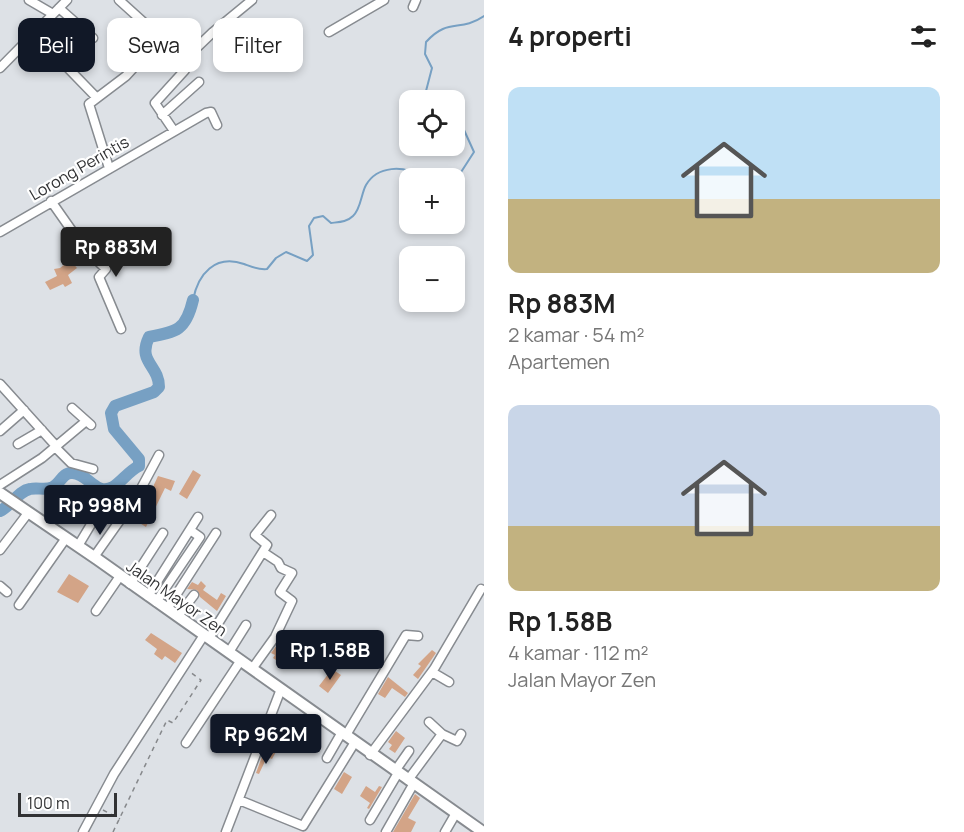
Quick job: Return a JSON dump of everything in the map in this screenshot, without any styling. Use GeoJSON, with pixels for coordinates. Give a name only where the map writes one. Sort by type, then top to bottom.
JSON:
{"type":"FeatureCollection","features":[{"type":"Feature","properties":{"kind":"street"},"geometry":{"type":"LineString","coordinates":[[29,0],[56,11],[66,18]]}},
{"type":"Feature","properties":{"kind":"street"},"geometry":{"type":"LineString","coordinates":[[48,18],[67,0]]}},
{"type":"Feature","properties":{"kind":"street"},"geometry":{"type":"LineString","coordinates":[[119,0],[139,18]]}},
{"type":"Feature","properties":{"kind":"street"},"geometry":{"type":"LineString","coordinates":[[201,44],[252,0]]}},
{"type":"Feature","properties":{"kind":"street"},"geometry":{"type":"LineString","coordinates":[[329,32],[384,0]]}},
{"type":"Feature","properties":{"kind":"street"},"geometry":{"type":"LineString","coordinates":[[0,68],[18,48]]}},
{"type":"Feature","properties":{"kind":"street"},"geometry":{"type":"LineString","coordinates":[[72,72],[96,97]]}},
{"type":"Feature","properties":{"kind":"street"},"geometry":{"type":"LineString","coordinates":[[109,168],[88,105],[130,72]]}},
{"type":"Feature","properties":{"kind":"street"},"geometry":{"type":"LineString","coordinates":[[174,131],[162,115],[156,101],[183,72]]}},
{"type":"Feature","properties":{"kind":"street"},"geometry":{"type":"LineString","coordinates":[[162,115],[199,82]]}},
{"type":"Feature","properties":{"kind":"street","name":"Lorong Perintis"},"geometry":{"type":"LineString","coordinates":[[1,229],[208,112],[217,125]]}},
{"type":"Feature","properties":{"kind":"street"},"geometry":{"type":"LineString","coordinates":[[51,201],[84,248],[106,269],[99,277],[121,329]]}},
{"type":"Feature","properties":{"kind":"street"},"geometry":{"type":"LineString","coordinates":[[0,384],[71,463],[93,469]]}},
{"type":"Feature","properties":{"kind":"street"},"geometry":{"type":"LineString","coordinates":[[0,485],[88,423],[72,408]]}},
{"type":"Feature","properties":{"kind":"street"},"geometry":{"type":"LineString","coordinates":[[0,431],[24,410]]}},
{"type":"Feature","properties":{"kind":"street"},"geometry":{"type":"LineString","coordinates":[[18,444],[42,430]]}},
{"type":"Feature","properties":{"kind":"street"},"geometry":{"type":"LineString","coordinates":[[94,557],[137,496],[159,455]]}},
{"type":"Feature","properties":{"kind":"street","name":"Jalan Mayor Zen"},"geometry":{"type":"LineString","coordinates":[[3,496],[94,557],[347,736],[370,755],[483,832]]}},
{"type":"Feature","properties":{"kind":"street"},"geometry":{"type":"LineString","coordinates":[[0,550],[24,511]]}},
{"type":"Feature","properties":{"kind":"street"},"geometry":{"type":"LineString","coordinates":[[78,546],[99,512]]}},
{"type":"Feature","properties":{"kind":"street"},"geometry":{"type":"LineString","coordinates":[[83,832],[183,667],[207,637],[267,545],[255,535],[271,515]]}},
{"type":"Feature","properties":{"kind":"street"},"geometry":{"type":"LineString","coordinates":[[152,599],[198,517]]}},
{"type":"Feature","properties":{"kind":"street"},"geometry":{"type":"LineString","coordinates":[[130,584],[163,533]]}},
{"type":"Feature","properties":{"kind":"street"},"geometry":{"type":"LineString","coordinates":[[166,609],[216,533]]}},
{"type":"Feature","properties":{"kind":"street"},"geometry":{"type":"LineString","coordinates":[[19,605],[66,538]]}},
{"type":"Feature","properties":{"kind":"street"},"geometry":{"type":"LineString","coordinates":[[252,669],[275,637],[292,601],[280,592],[291,572],[281,568],[278,562],[262,552]]}},
{"type":"Feature","properties":{"kind":"street"},"geometry":{"type":"LineString","coordinates":[[96,610],[120,576]]}},
{"type":"Feature","properties":{"kind":"street"},"geometry":{"type":"LineString","coordinates":[[370,755],[432,672],[481,589]]}},
{"type":"Feature","properties":{"kind":"street"},"geometry":{"type":"LineString","coordinates":[[178,616],[194,595]]}},
{"type":"Feature","properties":{"kind":"street"},"geometry":{"type":"LineString","coordinates":[[229,652],[246,625]]}},
{"type":"Feature","properties":{"kind":"street"},"geometry":{"type":"LineString","coordinates":[[239,800],[303,826],[347,736],[406,635],[418,636]]}},
{"type":"Feature","properties":{"kind":"street"},"geometry":{"type":"LineString","coordinates":[[186,743],[240,660]]}},
{"type":"Feature","properties":{"kind":"street"},"geometry":{"type":"LineString","coordinates":[[432,672],[449,682]]}},
{"type":"Feature","properties":{"kind":"street"},"geometry":{"type":"LineString","coordinates":[[226,832],[281,689]]}},
{"type":"Feature","properties":{"kind":"street"},"geometry":{"type":"LineString","coordinates":[[429,722],[442,734],[457,741],[461,734]]}},
{"type":"Feature","properties":{"kind":"street"},"geometry":{"type":"LineString","coordinates":[[386,832],[411,781],[442,734]]}},
{"type":"Feature","properties":{"kind":"street"},"geometry":{"type":"LineString","coordinates":[[327,758],[347,736]]}},
{"type":"Feature","properties":{"kind":"street"},"geometry":{"type":"LineString","coordinates":[[370,820],[409,751]]}},
{"type":"Feature","properties":{"kind":"street"},"geometry":{"type":"LineString","coordinates":[[445,832],[456,813]]}},
{"type":"Feature","properties":{"kind":"path"},"geometry":{"type":"LineString","coordinates":[[113,832],[167,720],[173,723],[201,680],[183,667]]}},
{"type":"Feature","properties":{"kind":"path"},"geometry":{"type":"LineString","coordinates":[[97,807],[120,819]]}},
{"type":"Feature","properties":{"kind":"building"},"geometry":{"type":"Polygon","coordinates":[[[70,260],[77,268],[68,275],[72,283],[50,290],[45,282],[57,276],[54,269],[60,268],[70,260]]]}},
{"type":"Feature","properties":{"kind":"building"},"geometry":{"type":"Polygon","coordinates":[[[193,470],[201,475],[187,499],[179,494],[193,470]]]}},
{"type":"Feature","properties":{"kind":"building"},"geometry":{"type":"Polygon","coordinates":[[[158,476],[175,481],[171,491],[165,488],[146,527],[138,522],[149,503],[146,502],[158,476]]]}},
{"type":"Feature","properties":{"kind":"building"},"geometry":{"type":"Polygon","coordinates":[[[69,574],[89,586],[78,603],[57,592],[69,574]]]}},
{"type":"Feature","properties":{"kind":"building"},"geometry":{"type":"Polygon","coordinates":[[[201,581],[206,586],[203,590],[217,600],[221,593],[226,596],[217,611],[200,597],[197,590],[187,589],[192,582],[198,585],[201,581]]]}},
{"type":"Feature","properties":{"kind":"building"},"geometry":{"type":"Polygon","coordinates":[[[151,633],[182,653],[175,663],[165,656],[162,660],[154,654],[157,649],[145,640],[151,633]]]}},
{"type":"Feature","properties":{"kind":"building"},"geometry":{"type":"Polygon","coordinates":[[[280,641],[280,644],[290,651],[282,664],[273,658],[275,655],[271,653],[280,641]]]}},
{"type":"Feature","properties":{"kind":"building"},"geometry":{"type":"Polygon","coordinates":[[[432,650],[436,653],[418,679],[413,675],[421,666],[418,664],[432,650]]]}},
{"type":"Feature","properties":{"kind":"building"},"geometry":{"type":"Polygon","coordinates":[[[332,669],[341,675],[328,693],[319,686],[332,669]]]}},
{"type":"Feature","properties":{"kind":"building"},"geometry":{"type":"Polygon","coordinates":[[[388,677],[408,693],[405,697],[392,688],[385,698],[378,694],[388,677]]]}},
{"type":"Feature","properties":{"kind":"building"},"geometry":{"type":"Polygon","coordinates":[[[396,731],[405,738],[395,753],[389,749],[392,745],[388,742],[396,731]]]}},
{"type":"Feature","properties":{"kind":"building"},"geometry":{"type":"Polygon","coordinates":[[[268,740],[283,747],[281,752],[277,750],[272,759],[267,757],[259,774],[256,773],[268,740]]]}},
{"type":"Feature","properties":{"kind":"building"},"geometry":{"type":"Polygon","coordinates":[[[344,772],[352,777],[342,794],[334,789],[344,772]]]}},
{"type":"Feature","properties":{"kind":"building"},"geometry":{"type":"Polygon","coordinates":[[[366,786],[375,792],[379,786],[382,787],[369,809],[367,808],[370,803],[360,796],[366,786]]]}},
{"type":"Feature","properties":{"kind":"building"},"geometry":{"type":"Polygon","coordinates":[[[415,794],[420,798],[408,818],[416,822],[411,832],[393,832],[415,794]]]}},
{"type":"Feature","properties":{"kind":"waterway"},"geometry":{"type":"LineString","coordinates":[[426,90],[432,68],[425,54],[426,42],[441,30],[468,24],[484,16]]}},
{"type":"Feature","properties":{"kind":"waterway"},"geometry":{"type":"LineString","coordinates":[[464,168],[474,152],[465,132]]}},
{"type":"Feature","properties":{"kind":"waterway"},"geometry":{"type":"LineString","coordinates":[[193,300],[199,282],[216,264],[234,262],[258,269],[267,269],[276,258],[286,252],[307,261],[313,255],[309,226],[314,218],[323,216],[331,223],[351,218],[356,213],[366,185],[371,179],[384,171],[399,169]]}},
{"type":"Feature","properties":{"kind":"waterway"},"geometry":{"type":"LineString","coordinates":[[0,511],[26,490],[53,487],[68,473],[77,473],[101,489],[107,489],[113,487],[139,466],[139,459],[114,429],[111,413],[115,406],[154,392],[159,387],[156,373],[147,358],[146,345],[149,337],[179,328],[187,318],[193,300]]}}]}
